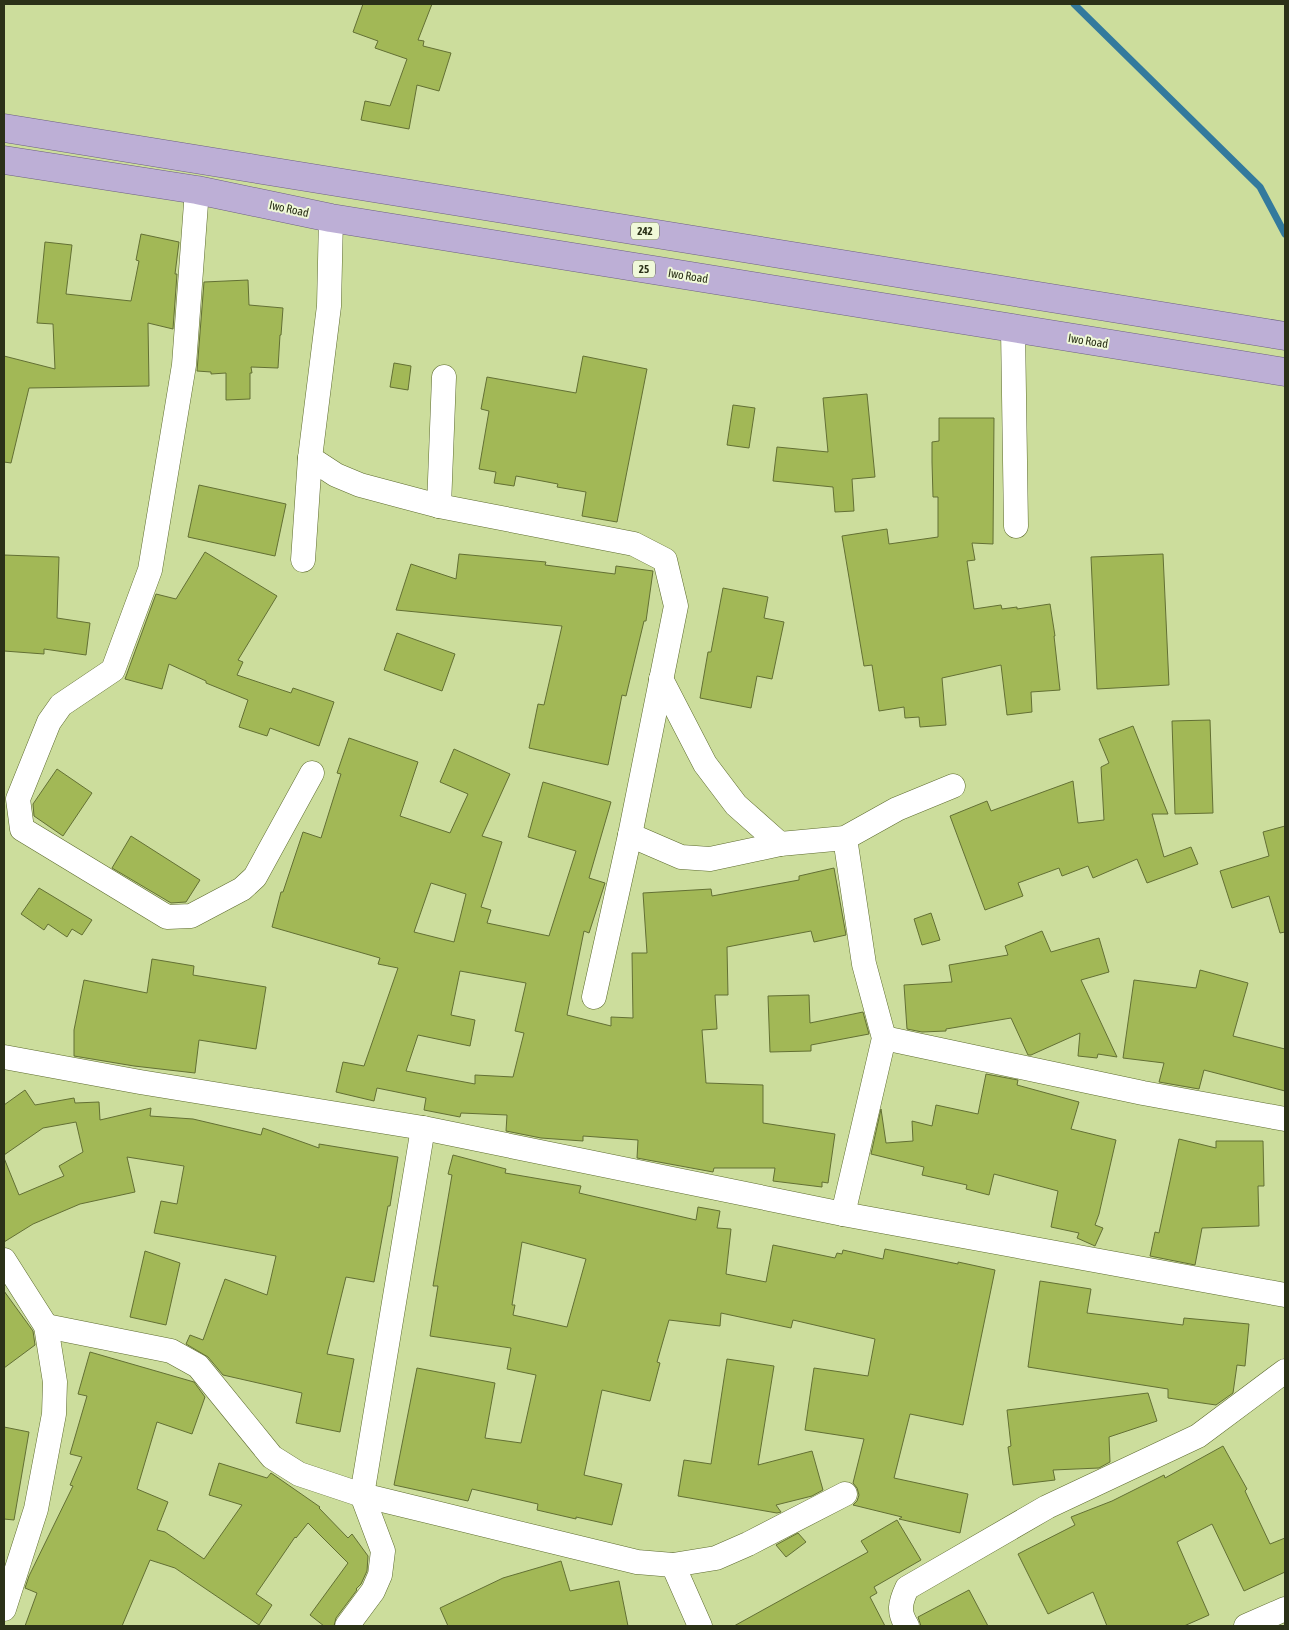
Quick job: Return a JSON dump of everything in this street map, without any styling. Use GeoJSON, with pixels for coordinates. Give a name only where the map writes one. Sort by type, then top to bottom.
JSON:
{"type":"FeatureCollection","features":[{"type":"Feature","properties":{"kind":"main road","name":"242"},"geometry":{"type":"LineString","coordinates":[[4,128],[1285,336]]}},
{"type":"Feature","properties":{"kind":"main road","name":"Iwo Road"},"geometry":{"type":"LineString","coordinates":[[4,160],[197,190],[331,218],[1285,372]]}},
{"type":"Feature","properties":{"kind":"main road"},"geometry":{"type":"LineString","coordinates":[[513,247],[518,211]]}},
{"type":"Feature","properties":{"kind":"street"},"geometry":{"type":"LineString","coordinates":[[197,190],[184,366],[150,570],[113,670],[60,705],[49,722],[18,799],[22,829],[167,917],[191,916],[242,888],[255,877],[312,773]]}},
{"type":"Feature","properties":{"kind":"street"},"geometry":{"type":"LineString","coordinates":[[303,560],[310,458],[329,306],[331,218]]}},
{"type":"Feature","properties":{"kind":"street"},"geometry":{"type":"LineString","coordinates":[[1013,329],[1016,526]]}},
{"type":"Feature","properties":{"kind":"street"},"geometry":{"type":"LineString","coordinates":[[439,506],[444,377]]}},
{"type":"Feature","properties":{"kind":"street"},"geometry":{"type":"LineString","coordinates":[[310,458],[336,475],[360,485],[439,506],[634,544],[665,560],[676,606],[630,835],[594,997]]}},
{"type":"Feature","properties":{"kind":"street"},"geometry":{"type":"LineString","coordinates":[[661,680],[705,764],[736,805],[780,844]]}},
{"type":"Feature","properties":{"kind":"street"},"geometry":{"type":"LineString","coordinates":[[630,835],[681,857],[710,859],[780,844],[845,838],[897,809],[953,786]]}},
{"type":"Feature","properties":{"kind":"street"},"geometry":{"type":"LineString","coordinates":[[843,1214],[884,1038],[864,964],[845,838]]}},
{"type":"Feature","properties":{"kind":"street"},"geometry":{"type":"LineString","coordinates":[[884,1038],[1142,1092],[1285,1119]]}},
{"type":"Feature","properties":{"kind":"street"},"geometry":{"type":"LineString","coordinates":[[4,1057],[140,1082],[423,1128],[843,1214],[1285,1295]]}},
{"type":"Feature","properties":{"kind":"street"},"geometry":{"type":"LineString","coordinates":[[347,1626],[373,1591],[380,1575],[383,1551],[362,1495],[423,1128]]}},
{"type":"Feature","properties":{"kind":"street"},"geometry":{"type":"LineString","coordinates":[[4,1260],[46,1326],[55,1382],[54,1414],[36,1509],[4,1609]]}},
{"type":"Feature","properties":{"kind":"street"},"geometry":{"type":"LineString","coordinates":[[46,1326],[170,1351],[198,1366],[272,1457],[299,1474],[362,1495],[637,1562],[673,1565],[716,1558],[748,1544],[845,1494]]}},
{"type":"Feature","properties":{"kind":"street"},"geometry":{"type":"LineString","coordinates":[[907,1626],[902,1618],[901,1602],[907,1588],[1047,1507],[1198,1436],[1285,1371]]}},
{"type":"Feature","properties":{"kind":"street"},"geometry":{"type":"LineString","coordinates":[[673,1565],[700,1626]]}},
{"type":"Feature","properties":{"kind":"street"},"geometry":{"type":"LineString","coordinates":[[1246,1626],[1285,1609]]}},
{"type":"Feature","properties":{"kind":"building"},"geometry":{"type":"Polygon","coordinates":[[[363,4],[432,4],[418,40],[424,41],[423,46],[451,53],[439,91],[417,85],[409,129],[361,120],[365,101],[390,106],[407,59],[375,48],[378,41],[353,32],[363,4]]]}},
{"type":"Feature","properties":{"kind":"building"},"geometry":{"type":"Polygon","coordinates":[[[141,234],[179,242],[175,274],[177,274],[173,329],[148,323],[149,386],[29,388],[11,463],[4,462],[4,356],[55,369],[53,324],[37,323],[45,242],[72,245],[66,294],[131,301],[139,261],[136,260],[141,234]]]}},
{"type":"Feature","properties":{"kind":"building"},"geometry":{"type":"Polygon","coordinates":[[[248,280],[249,305],[283,308],[278,368],[251,367],[250,399],[226,400],[226,373],[211,374],[211,372],[197,371],[204,282],[248,280]]]}},
{"type":"Feature","properties":{"kind":"building"},"geometry":{"type":"Polygon","coordinates":[[[583,356],[647,369],[617,522],[582,516],[586,492],[557,487],[558,484],[516,476],[514,486],[494,483],[496,472],[479,469],[489,411],[481,409],[487,377],[576,393],[583,356]]]}},
{"type":"Feature","properties":{"kind":"building"},"geometry":{"type":"Polygon","coordinates":[[[394,363],[411,366],[408,390],[390,387],[394,363]]]}},
{"type":"Feature","properties":{"kind":"building"},"geometry":{"type":"Polygon","coordinates":[[[867,394],[875,477],[852,479],[854,511],[835,512],[833,487],[773,481],[777,447],[828,452],[823,398],[867,394]]]}},
{"type":"Feature","properties":{"kind":"building"},"geometry":{"type":"Polygon","coordinates":[[[733,405],[755,408],[749,448],[727,445],[733,405]]]}},
{"type":"Feature","properties":{"kind":"building"},"geometry":{"type":"Polygon","coordinates":[[[939,418],[994,418],[993,544],[972,543],[975,560],[967,561],[974,609],[1001,605],[1002,609],[1017,607],[1017,609],[1050,604],[1060,690],[1031,692],[1032,712],[1007,715],[1001,665],[942,678],[946,725],[920,727],[919,717],[905,718],[904,707],[879,711],[872,665],[864,666],[842,536],[887,529],[889,544],[938,537],[938,497],[933,497],[932,442],[939,441],[939,418]]]}},
{"type":"Feature","properties":{"kind":"building"},"geometry":{"type":"Polygon","coordinates":[[[199,485],[286,504],[275,556],[188,537],[199,485]]]}},
{"type":"Feature","properties":{"kind":"building"},"geometry":{"type":"Polygon","coordinates":[[[205,552],[277,596],[238,660],[243,662],[237,675],[291,693],[293,688],[334,702],[319,746],[270,728],[267,736],[239,727],[248,700],[206,683],[206,681],[169,664],[162,689],[125,679],[156,594],[176,599],[205,552]]]}},
{"type":"Feature","properties":{"kind":"building"},"geometry":{"type":"Polygon","coordinates":[[[459,554],[546,562],[545,565],[615,574],[616,566],[653,571],[646,621],[644,621],[626,696],[622,695],[608,765],[529,748],[538,704],[544,705],[562,626],[396,610],[411,564],[456,579],[459,554]]]}},
{"type":"Feature","properties":{"kind":"building"},"geometry":{"type":"Polygon","coordinates":[[[1163,554],[1169,685],[1097,689],[1091,557],[1163,554]]]}},
{"type":"Feature","properties":{"kind":"building"},"geometry":{"type":"Polygon","coordinates":[[[4,555],[59,557],[57,618],[90,623],[86,655],[44,649],[44,654],[4,651],[4,555]]]}},
{"type":"Feature","properties":{"kind":"building"},"geometry":{"type":"Polygon","coordinates":[[[723,588],[768,597],[764,618],[784,622],[772,679],[757,676],[751,708],[700,698],[708,652],[711,652],[723,588]]]}},
{"type":"Feature","properties":{"kind":"building"},"geometry":{"type":"Polygon","coordinates":[[[397,633],[455,654],[442,691],[384,670],[397,633]]]}},
{"type":"Feature","properties":{"kind":"building"},"geometry":{"type":"Polygon","coordinates":[[[1210,720],[1213,813],[1175,814],[1172,721],[1210,720]]]}},
{"type":"Feature","properties":{"kind":"building"},"geometry":{"type":"Polygon","coordinates":[[[1133,726],[1168,814],[1152,814],[1164,857],[1191,847],[1198,864],[1147,883],[1137,859],[1093,878],[1088,866],[1062,876],[1059,868],[1018,883],[1023,896],[985,910],[950,816],[987,801],[991,811],[1073,781],[1078,823],[1104,820],[1101,767],[1109,763],[1099,739],[1133,726]]]}},
{"type":"Feature","properties":{"kind":"building"},"geometry":{"type":"Polygon","coordinates":[[[349,738],[418,762],[400,816],[450,833],[468,794],[440,782],[454,749],[510,774],[482,836],[502,842],[481,907],[491,910],[487,923],[549,936],[576,851],[528,837],[543,782],[611,802],[589,878],[605,883],[589,933],[584,931],[567,1015],[611,1026],[611,1017],[633,1018],[632,953],[647,953],[643,893],[711,889],[712,896],[799,880],[799,876],[834,868],[846,935],[814,942],[811,931],[727,947],[728,995],[715,995],[717,1029],[702,1030],[706,1083],[763,1085],[763,1123],[835,1134],[828,1183],[822,1182],[822,1187],[773,1181],[775,1168],[714,1168],[713,1172],[637,1158],[638,1140],[583,1136],[583,1141],[541,1138],[506,1131],[507,1115],[461,1113],[460,1117],[424,1110],[426,1098],[377,1088],[374,1101],[336,1092],[343,1062],[364,1066],[398,968],[378,964],[380,958],[272,927],[281,892],[283,892],[303,832],[321,838],[341,774],[337,773],[349,738]],[[431,883],[414,932],[454,942],[466,894],[431,883]],[[460,971],[451,1015],[475,1020],[470,1046],[418,1035],[406,1071],[475,1084],[475,1075],[513,1077],[524,1033],[515,1031],[526,983],[460,971]]]}},
{"type":"Feature","properties":{"kind":"building"},"geometry":{"type":"Polygon","coordinates":[[[57,769],[92,793],[63,836],[34,816],[33,804],[57,769]]]}},
{"type":"Feature","properties":{"kind":"building"},"geometry":{"type":"Polygon","coordinates":[[[1285,826],[1285,932],[1280,933],[1269,896],[1232,908],[1220,871],[1269,856],[1263,832],[1285,826]]]}},
{"type":"Feature","properties":{"kind":"building"},"geometry":{"type":"Polygon","coordinates":[[[131,836],[200,880],[186,902],[171,903],[112,868],[131,836]]]}},
{"type":"Feature","properties":{"kind":"building"},"geometry":{"type":"Polygon","coordinates":[[[39,888],[92,920],[82,935],[72,929],[67,937],[48,924],[44,930],[21,914],[39,888]]]}},
{"type":"Feature","properties":{"kind":"building"},"geometry":{"type":"Polygon","coordinates":[[[931,913],[940,940],[922,945],[914,919],[931,913]]]}},
{"type":"Feature","properties":{"kind":"building"},"geometry":{"type":"Polygon","coordinates":[[[1042,931],[1051,952],[1099,938],[1109,972],[1081,980],[1117,1057],[1098,1054],[1097,1058],[1078,1056],[1080,1033],[1028,1055],[1011,1018],[946,1029],[946,1031],[922,1032],[907,1029],[904,985],[952,982],[949,965],[1008,955],[1005,946],[1042,931]]]}},
{"type":"Feature","properties":{"kind":"building"},"geometry":{"type":"Polygon","coordinates":[[[152,959],[194,966],[193,975],[266,987],[256,1049],[199,1040],[195,1073],[134,1066],[74,1056],[74,1030],[84,980],[147,993],[152,959]]]}},
{"type":"Feature","properties":{"kind":"building"},"geometry":{"type":"Polygon","coordinates":[[[1200,970],[1248,983],[1233,1036],[1285,1049],[1285,1091],[1204,1070],[1199,1089],[1159,1082],[1164,1063],[1123,1058],[1134,980],[1196,988],[1200,970]]]}},
{"type":"Feature","properties":{"kind":"building"},"geometry":{"type":"Polygon","coordinates":[[[809,995],[810,1023],[863,1012],[869,1034],[811,1045],[811,1051],[770,1052],[768,996],[809,995]]]}},
{"type":"Feature","properties":{"kind":"building"},"geometry":{"type":"Polygon","coordinates":[[[986,1074],[1018,1080],[1017,1085],[1079,1102],[1071,1129],[1116,1140],[1095,1225],[1103,1228],[1095,1246],[1077,1238],[1079,1233],[1051,1227],[1058,1191],[994,1174],[989,1195],[966,1189],[967,1185],[922,1175],[924,1167],[871,1154],[881,1109],[886,1143],[913,1141],[912,1121],[932,1126],[936,1105],[978,1114],[986,1074]]]}},
{"type":"Feature","properties":{"kind":"building"},"geometry":{"type":"Polygon","coordinates":[[[25,1090],[35,1105],[74,1098],[75,1103],[99,1102],[100,1120],[151,1108],[150,1116],[193,1119],[261,1135],[263,1128],[319,1148],[319,1144],[398,1157],[374,1282],[346,1277],[327,1354],[354,1359],[340,1432],[296,1423],[302,1393],[223,1375],[208,1357],[186,1344],[190,1335],[203,1340],[225,1279],[267,1295],[276,1256],[154,1233],[161,1201],[177,1204],[184,1166],[127,1157],[135,1192],[80,1204],[33,1224],[4,1242],[4,1158],[19,1195],[64,1176],[59,1166],[83,1152],[76,1122],[43,1128],[4,1155],[4,1105],[25,1090]]]}},
{"type":"Feature","properties":{"kind":"building"},"geometry":{"type":"Polygon","coordinates":[[[1179,1139],[1216,1148],[1216,1141],[1263,1141],[1264,1186],[1258,1186],[1259,1226],[1202,1228],[1195,1265],[1150,1256],[1155,1232],[1159,1233],[1179,1139]]]}},
{"type":"Feature","properties":{"kind":"building"},"geometry":{"type":"Polygon","coordinates":[[[453,1155],[506,1169],[505,1173],[581,1186],[579,1193],[696,1220],[698,1207],[720,1211],[717,1228],[731,1229],[726,1274],[766,1282],[773,1245],[835,1258],[837,1253],[842,1254],[843,1250],[883,1259],[885,1249],[995,1270],[963,1425],[910,1414],[894,1478],[968,1494],[960,1533],[899,1519],[902,1517],[853,1505],[859,1495],[853,1483],[864,1439],[805,1430],[814,1368],[868,1376],[875,1339],[793,1320],[791,1328],[721,1313],[720,1326],[669,1320],[657,1362],[660,1363],[650,1401],[602,1390],[584,1475],[622,1484],[612,1525],[537,1510],[538,1504],[472,1489],[468,1501],[394,1485],[417,1368],[495,1383],[485,1438],[521,1443],[536,1375],[507,1369],[511,1348],[430,1336],[438,1286],[433,1286],[452,1175],[448,1174],[453,1155]],[[522,1242],[512,1305],[515,1305],[513,1315],[567,1327],[586,1259],[522,1242]]]}},
{"type":"Feature","properties":{"kind":"building"},"geometry":{"type":"Polygon","coordinates":[[[145,1251],[180,1263],[166,1325],[130,1317],[145,1251]]]}},
{"type":"Feature","properties":{"kind":"building"},"geometry":{"type":"Polygon","coordinates":[[[1040,1281],[1091,1289],[1087,1313],[1183,1325],[1184,1318],[1249,1324],[1245,1366],[1237,1365],[1233,1393],[1216,1405],[1168,1398],[1168,1389],[1028,1367],[1040,1281]]]}},
{"type":"Feature","properties":{"kind":"building"},"geometry":{"type":"Polygon","coordinates":[[[4,1291],[33,1331],[35,1345],[4,1368],[4,1291]]]}},
{"type":"Feature","properties":{"kind":"building"},"geometry":{"type":"Polygon","coordinates":[[[90,1352],[194,1382],[205,1397],[192,1434],[157,1422],[137,1489],[168,1502],[157,1530],[165,1532],[204,1559],[242,1505],[209,1495],[219,1463],[267,1478],[271,1473],[320,1507],[348,1538],[352,1534],[368,1556],[367,1571],[361,1584],[336,1618],[334,1626],[324,1626],[310,1615],[348,1563],[308,1523],[295,1537],[256,1594],[272,1605],[259,1625],[175,1568],[150,1560],[122,1626],[25,1626],[37,1593],[25,1588],[29,1576],[73,1486],[70,1485],[82,1457],[70,1454],[87,1396],[78,1394],[90,1352]]]}},
{"type":"Feature","properties":{"kind":"building"},"geometry":{"type":"Polygon","coordinates":[[[727,1359],[774,1366],[758,1465],[812,1451],[823,1490],[812,1496],[776,1505],[781,1512],[777,1513],[678,1496],[684,1460],[711,1464],[727,1359]]]}},
{"type":"Feature","properties":{"kind":"building"},"geometry":{"type":"Polygon","coordinates":[[[1148,1393],[1157,1421],[1109,1437],[1110,1462],[1099,1468],[1053,1470],[1055,1480],[1013,1485],[1008,1447],[1011,1446],[1007,1410],[1148,1393]]]}},
{"type":"Feature","properties":{"kind":"building"},"geometry":{"type":"Polygon","coordinates":[[[4,1427],[29,1432],[14,1520],[4,1519],[4,1427]]]}},
{"type":"Feature","properties":{"kind":"building"},"geometry":{"type":"Polygon","coordinates":[[[1223,1446],[1247,1489],[1245,1491],[1270,1544],[1285,1538],[1285,1572],[1244,1591],[1212,1524],[1177,1542],[1209,1615],[1184,1626],[1107,1626],[1093,1592],[1048,1614],[1018,1554],[1075,1525],[1071,1517],[1112,1501],[1164,1475],[1165,1478],[1223,1446]]]}},
{"type":"Feature","properties":{"kind":"building"},"geometry":{"type":"Polygon","coordinates":[[[897,1520],[921,1560],[874,1587],[877,1593],[870,1597],[885,1626],[734,1626],[868,1552],[861,1541],[897,1520]]]}},
{"type":"Feature","properties":{"kind":"building"},"geometry":{"type":"Polygon","coordinates":[[[798,1533],[806,1542],[786,1557],[776,1545],[798,1533]]]}},
{"type":"Feature","properties":{"kind":"building"},"geometry":{"type":"Polygon","coordinates":[[[561,1561],[570,1591],[619,1581],[628,1626],[448,1626],[440,1608],[503,1578],[561,1561]]]}},
{"type":"Feature","properties":{"kind":"building"},"geometry":{"type":"Polygon","coordinates":[[[969,1590],[988,1626],[921,1626],[918,1617],[969,1590]]]}},
{"type":"Feature","properties":{"kind":"waterway"},"geometry":{"type":"LineString","coordinates":[[1074,4],[1260,187],[1285,234]]}}]}
